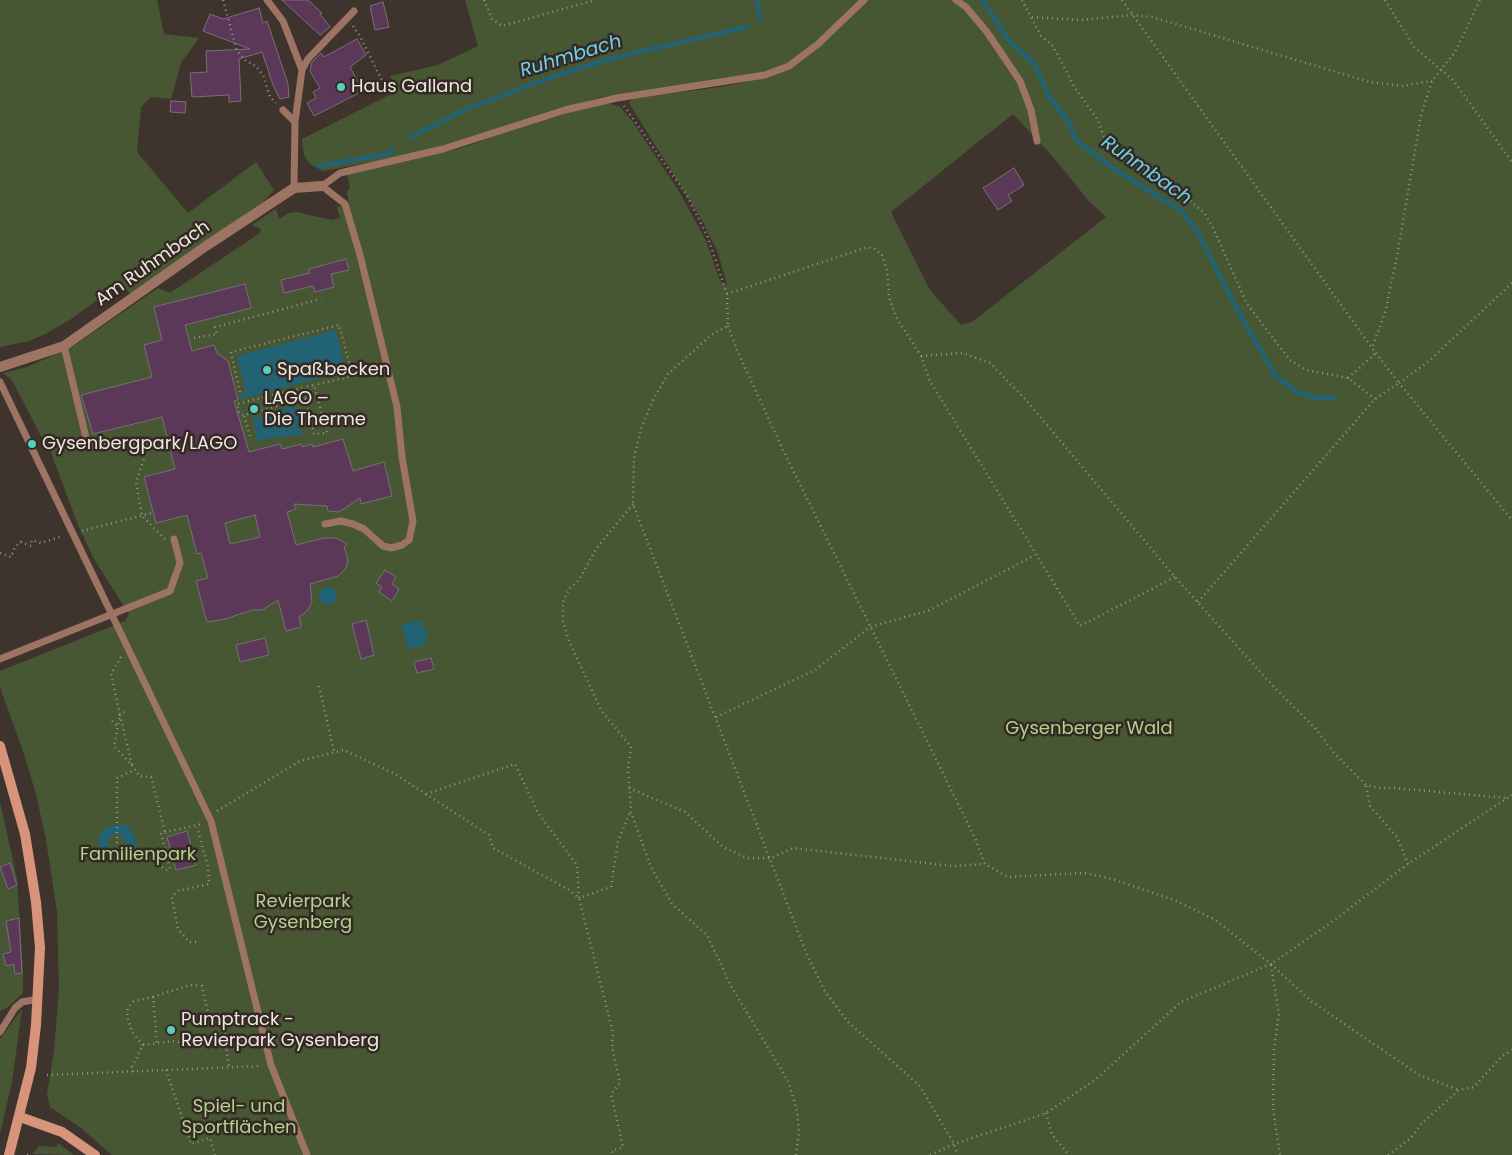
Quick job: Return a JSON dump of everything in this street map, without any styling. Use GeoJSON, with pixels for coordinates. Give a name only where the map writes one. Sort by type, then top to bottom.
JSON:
{"type":"FeatureCollection","features":[{"type":"Feature","properties":{"kind":"main road"},"geometry":{"type":"LineString","coordinates":[[0,746],[25,834],[36,902],[40,948],[38,999],[31,1068],[9,1155]]}},
{"type":"Feature","properties":{"kind":"main road"},"geometry":{"type":"LineString","coordinates":[[20,1117],[62,1132],[95,1155]]}},
{"type":"Feature","properties":{"kind":"street","name":"Am Ruhmbach"},"geometry":{"type":"LineString","coordinates":[[0,367],[64,346],[206,246],[294,188],[322,186]]}},
{"type":"Feature","properties":{"kind":"lane"},"geometry":{"type":"LineString","coordinates":[[267,0],[283,21],[302,70]]}},
{"type":"Feature","properties":{"kind":"lane"},"geometry":{"type":"LineString","coordinates":[[325,524],[341,522],[353,524],[364,529],[383,546],[391,548],[402,545],[409,540],[413,521],[402,457],[397,407],[360,255],[345,204],[322,186],[340,173],[444,149],[564,110],[617,98],[746,79],[773,72],[789,66],[818,44],[864,0]]}},
{"type":"Feature","properties":{"kind":"lane"},"geometry":{"type":"LineString","coordinates":[[956,0],[966,8],[987,32],[1020,81],[1031,110],[1037,141]]}},
{"type":"Feature","properties":{"kind":"lane"},"geometry":{"type":"LineString","coordinates":[[294,188],[295,122],[302,70],[308,59],[354,11]]}},
{"type":"Feature","properties":{"kind":"lane"},"geometry":{"type":"LineString","coordinates":[[283,110],[295,122]]}},
{"type":"Feature","properties":{"kind":"lane"},"geometry":{"type":"LineString","coordinates":[[64,346],[88,446],[147,441]]}},
{"type":"Feature","properties":{"kind":"lane"},"geometry":{"type":"LineString","coordinates":[[0,382],[209,819],[271,1066],[307,1155]]}},
{"type":"Feature","properties":{"kind":"lane"},"geometry":{"type":"LineString","coordinates":[[0,659],[170,591],[180,563],[174,539]]}},
{"type":"Feature","properties":{"kind":"lane"},"geometry":{"type":"LineString","coordinates":[[0,1032],[15,1008],[22,1002],[38,999]]}},
{"type":"Feature","properties":{"kind":"path"},"geometry":{"type":"LineString","coordinates":[[223,0],[237,50],[246,62],[256,66],[263,75],[270,97],[283,110]]}},
{"type":"Feature","properties":{"kind":"path"},"geometry":{"type":"LineString","coordinates":[[484,0],[492,19],[502,26],[595,0]]}},
{"type":"Feature","properties":{"kind":"path"},"geometry":{"type":"LineString","coordinates":[[1022,0],[1041,36],[1053,46],[1075,88],[1098,120],[1107,144],[1186,197],[1205,214],[1247,304],[1290,360],[1306,370],[1348,378],[1375,399]]}},
{"type":"Feature","properties":{"kind":"path"},"geometry":{"type":"LineString","coordinates":[[1122,0],[1372,348],[1512,520]]}},
{"type":"Feature","properties":{"kind":"path"},"geometry":{"type":"LineString","coordinates":[[1385,0],[1414,48],[1453,80],[1512,162]]}},
{"type":"Feature","properties":{"kind":"path"},"geometry":{"type":"LineString","coordinates":[[1372,348],[1389,296],[1421,115],[1432,81],[1442,71],[1455,52],[1480,0]]}},
{"type":"Feature","properties":{"kind":"path"},"geometry":{"type":"LineString","coordinates":[[1032,17],[1079,20],[1133,15],[1152,17],[1370,82],[1402,86],[1432,81]]}},
{"type":"Feature","properties":{"kind":"path"},"geometry":{"type":"LineString","coordinates":[[347,19],[361,38],[387,91]]}},
{"type":"Feature","properties":{"kind":"path"},"geometry":{"type":"LineString","coordinates":[[617,98],[639,125],[686,194],[707,235],[727,294],[728,326],[737,350],[783,450],[974,838],[985,864]]}},
{"type":"Feature","properties":{"kind":"path"},"geometry":{"type":"LineString","coordinates":[[727,294],[868,247],[875,249],[882,255],[887,271],[889,296],[896,317],[921,356],[930,380],[1080,626],[1175,577]]}},
{"type":"Feature","properties":{"kind":"path"},"geometry":{"type":"LineString","coordinates":[[1198,602],[1375,399],[1429,361],[1512,283]]}},
{"type":"Feature","properties":{"kind":"path"},"geometry":{"type":"LineString","coordinates":[[194,338],[217,334],[215,328],[321,299]]}},
{"type":"Feature","properties":{"kind":"path"},"geometry":{"type":"LineString","coordinates":[[240,392],[231,352],[339,325],[353,376],[237,404],[239,413],[244,415],[305,399]]}},
{"type":"Feature","properties":{"kind":"path"},"geometry":{"type":"LineString","coordinates":[[728,326],[711,335],[668,374],[653,400],[640,429],[634,458],[633,504],[806,950],[824,990],[848,1022],[920,1086],[954,1144],[958,1155]]}},
{"type":"Feature","properties":{"kind":"path"},"geometry":{"type":"LineString","coordinates":[[921,356],[963,353],[990,363],[1026,399],[1175,577],[1273,686],[1315,728],[1334,754],[1366,785],[1379,788],[1507,798]]}},
{"type":"Feature","properties":{"kind":"path"},"geometry":{"type":"LineString","coordinates":[[1348,378],[1376,353]]}},
{"type":"Feature","properties":{"kind":"path"},"geometry":{"type":"LineString","coordinates":[[306,387],[307,396],[305,399],[314,434],[327,433],[314,385]]}},
{"type":"Feature","properties":{"kind":"path"},"geometry":{"type":"LineString","coordinates":[[244,415],[250,436]]}},
{"type":"Feature","properties":{"kind":"path"},"geometry":{"type":"LineString","coordinates":[[147,441],[146,453],[141,462],[136,482],[142,516],[162,539],[174,539]]}},
{"type":"Feature","properties":{"kind":"path"},"geometry":{"type":"LineString","coordinates":[[633,504],[596,549],[579,580],[569,589],[563,602],[563,621],[569,641],[601,710],[631,747],[629,788],[631,812],[651,867],[672,904],[707,935],[731,986],[788,1081],[798,1111],[799,1131],[796,1155]]}},
{"type":"Feature","properties":{"kind":"path"},"geometry":{"type":"LineString","coordinates":[[78,532],[152,513]]}},
{"type":"Feature","properties":{"kind":"path"},"geometry":{"type":"LineString","coordinates":[[0,553],[11,557],[15,547],[21,542],[31,546],[32,540],[41,543],[68,535]]}},
{"type":"Feature","properties":{"kind":"path"},"geometry":{"type":"LineString","coordinates":[[716,717],[815,670],[870,627],[930,610],[1035,555]]}},
{"type":"Feature","properties":{"kind":"path"},"geometry":{"type":"LineString","coordinates":[[129,650],[124,653],[110,674],[132,765],[140,776],[151,776],[165,832]]}},
{"type":"Feature","properties":{"kind":"path"},"geometry":{"type":"LineString","coordinates":[[319,686],[334,752]]}},
{"type":"Feature","properties":{"kind":"path"},"geometry":{"type":"LineString","coordinates":[[124,712],[120,715],[114,746],[132,765]]}},
{"type":"Feature","properties":{"kind":"path"},"geometry":{"type":"LineString","coordinates":[[112,721],[118,726]]}},
{"type":"Feature","properties":{"kind":"path"},"geometry":{"type":"LineString","coordinates":[[146,855],[166,870],[170,869],[161,833],[187,826],[197,827],[300,761],[344,750],[394,774],[426,794],[489,835],[493,848],[569,890],[579,898]]}},
{"type":"Feature","properties":{"kind":"path"},"geometry":{"type":"LineString","coordinates":[[426,794],[515,764],[538,813],[576,865],[579,898],[613,1033],[612,1047],[620,1083],[611,1094],[623,1147],[612,1151],[613,1155]]}},
{"type":"Feature","properties":{"kind":"path"},"geometry":{"type":"LineString","coordinates":[[118,843],[117,778],[134,770]]}},
{"type":"Feature","properties":{"kind":"path"},"geometry":{"type":"LineString","coordinates":[[1366,785],[1370,806],[1397,837],[1408,864]]}},
{"type":"Feature","properties":{"kind":"path"},"geometry":{"type":"LineString","coordinates":[[629,788],[685,812],[723,847],[748,858],[771,858],[793,848],[953,866],[985,864],[1008,877],[1085,873],[1112,879],[1174,900],[1214,919],[1271,964],[1311,1001],[1419,1075],[1459,1090]]}},
{"type":"Feature","properties":{"kind":"path"},"geometry":{"type":"LineString","coordinates":[[930,1155],[954,1144],[1046,1113],[1095,1080],[1181,1002],[1271,964],[1329,924],[1408,864],[1512,795]]}},
{"type":"Feature","properties":{"kind":"path"},"geometry":{"type":"LineString","coordinates":[[579,898],[611,887],[618,841],[631,812]]}},
{"type":"Feature","properties":{"kind":"path"},"geometry":{"type":"LineString","coordinates":[[196,942],[189,942],[178,929],[172,898],[177,891],[209,884],[208,867],[197,827]]}},
{"type":"Feature","properties":{"kind":"path"},"geometry":{"type":"LineString","coordinates":[[1271,964],[1279,1014],[1274,1049],[1273,1108],[1280,1155]]}},
{"type":"Feature","properties":{"kind":"path"},"geometry":{"type":"LineString","coordinates":[[143,1045],[132,1032],[129,1023],[128,1007],[134,1001],[190,985],[202,986],[208,1017],[228,1037],[226,1046],[229,1067]]}},
{"type":"Feature","properties":{"kind":"path"},"geometry":{"type":"LineString","coordinates":[[153,997],[157,1044]]}},
{"type":"Feature","properties":{"kind":"path"},"geometry":{"type":"LineString","coordinates":[[143,1045],[175,1041],[193,1046],[206,1040],[215,1045],[226,1046]]}},
{"type":"Feature","properties":{"kind":"path"},"geometry":{"type":"LineString","coordinates":[[132,1072],[132,1067],[143,1045]]}},
{"type":"Feature","properties":{"kind":"path"},"geometry":{"type":"LineString","coordinates":[[1388,1155],[1411,1138],[1422,1123],[1459,1090],[1474,1087],[1501,1057],[1512,1050]]}},
{"type":"Feature","properties":{"kind":"path"},"geometry":{"type":"LineString","coordinates":[[47,1076],[271,1066]]}},
{"type":"Feature","properties":{"kind":"path"},"geometry":{"type":"LineString","coordinates":[[166,1070],[191,1144],[210,1138],[215,1155]]}},
{"type":"Feature","properties":{"kind":"path"},"geometry":{"type":"LineString","coordinates":[[1046,1113],[1052,1135],[1069,1155]]}},
{"type":"Feature","properties":{"kind":"green space"},"geometry":{"type":"Polygon","coordinates":[[[0,0],[157,0],[164,34],[199,38],[181,63],[171,99],[151,97],[141,107],[137,152],[188,213],[256,162],[274,190],[263,202],[130,294],[121,283],[71,319],[47,333],[29,341],[0,347],[0,0]]]}},
{"type":"Feature","properties":{"kind":"green space","name":"Gysenberger Wald"},"geometry":{"type":"Polygon","coordinates":[[[465,0],[1512,0],[1512,1155],[112,1155],[81,1128],[50,1107],[47,1094],[54,1051],[59,990],[57,911],[46,840],[36,794],[0,687],[0,671],[125,621],[129,614],[94,559],[78,525],[47,442],[42,438],[12,380],[3,373],[27,367],[72,347],[158,288],[170,293],[260,233],[261,229],[252,225],[276,209],[279,219],[289,213],[296,212],[332,220],[340,218],[337,207],[349,203],[347,192],[350,187],[347,174],[461,148],[549,117],[607,103],[620,107],[632,121],[680,193],[706,241],[720,281],[727,285],[718,253],[702,220],[629,103],[632,99],[727,86],[766,77],[602,97],[545,113],[460,142],[398,157],[323,171],[310,164],[304,155],[302,139],[397,91],[390,76],[438,65],[478,46],[465,0]],[[1013,114],[891,212],[930,290],[961,325],[972,322],[1106,217],[1088,200],[1054,158],[1013,114]]]}},
{"type":"Feature","properties":{"kind":"green space"},"geometry":{"type":"Polygon","coordinates":[[[0,802],[17,879],[23,993],[7,1008],[0,1011],[0,802]]]}},
{"type":"Feature","properties":{"kind":"green space"},"geometry":{"type":"Polygon","coordinates":[[[22,1009],[12,1082],[0,1134],[0,1039],[22,1009]]]}},
{"type":"Feature","properties":{"kind":"green space"},"geometry":{"type":"Polygon","coordinates":[[[58,1143],[74,1155],[32,1154],[40,1146],[57,1147],[58,1143]]]}},
{"type":"Feature","properties":{"kind":"water"},"geometry":{"type":"Polygon","coordinates":[[[336,330],[346,371],[241,399],[240,394],[246,392],[237,356],[336,330]]]}},
{"type":"Feature","properties":{"kind":"water"},"geometry":{"type":"Polygon","coordinates":[[[290,407],[298,408],[303,413],[302,420],[296,425],[297,429],[302,429],[302,435],[268,438],[258,442],[253,417],[268,418],[271,412],[290,407]]]}},
{"type":"Feature","properties":{"kind":"water"},"geometry":{"type":"Polygon","coordinates":[[[324,587],[332,587],[337,592],[335,603],[324,605],[319,600],[319,592],[324,587]]]}},
{"type":"Feature","properties":{"kind":"water"},"geometry":{"type":"Polygon","coordinates":[[[421,620],[423,628],[429,634],[425,638],[426,645],[408,649],[402,624],[421,620]]]}},
{"type":"Feature","properties":{"kind":"water"},"geometry":{"type":"Polygon","coordinates":[[[114,824],[125,825],[130,829],[136,840],[136,847],[129,858],[117,862],[111,861],[102,854],[98,843],[101,832],[114,824]],[[114,834],[108,839],[108,847],[114,852],[118,853],[125,847],[126,843],[121,835],[114,834]]]}},
{"type":"Feature","properties":{"kind":"building"},"geometry":{"type":"Polygon","coordinates":[[[282,0],[308,0],[322,13],[320,14],[330,27],[320,35],[282,0]]]}},
{"type":"Feature","properties":{"kind":"building"},"geometry":{"type":"Polygon","coordinates":[[[383,2],[389,27],[375,30],[370,6],[383,2]]]}},
{"type":"Feature","properties":{"kind":"building"},"geometry":{"type":"Polygon","coordinates":[[[259,8],[263,23],[267,21],[288,84],[289,97],[280,99],[273,85],[262,52],[239,59],[241,101],[229,102],[229,95],[192,97],[190,73],[207,72],[206,51],[250,49],[203,31],[210,14],[223,19],[259,8]]]}},
{"type":"Feature","properties":{"kind":"building"},"geometry":{"type":"Polygon","coordinates":[[[357,39],[366,55],[350,67],[363,91],[314,116],[307,103],[316,98],[313,92],[320,88],[310,71],[312,62],[321,53],[324,57],[357,39]]]}},
{"type":"Feature","properties":{"kind":"building"},"geometry":{"type":"Polygon","coordinates":[[[171,101],[186,102],[185,113],[170,112],[171,101]]]}},
{"type":"Feature","properties":{"kind":"building"},"geometry":{"type":"Polygon","coordinates":[[[1014,168],[1024,185],[1008,195],[1012,201],[998,210],[983,188],[1014,168]]]}},
{"type":"Feature","properties":{"kind":"building"},"geometry":{"type":"Polygon","coordinates":[[[346,259],[349,270],[331,274],[334,287],[315,292],[313,286],[284,293],[281,280],[310,273],[309,269],[346,259]]]}},
{"type":"Feature","properties":{"kind":"building"},"geometry":{"type":"Polygon","coordinates":[[[245,284],[251,308],[185,325],[192,351],[214,345],[217,353],[228,361],[238,400],[234,401],[249,452],[280,444],[282,449],[302,444],[302,447],[312,444],[313,447],[343,439],[353,471],[384,462],[392,496],[361,504],[360,498],[339,512],[328,511],[327,506],[294,504],[296,509],[287,512],[296,545],[324,538],[336,538],[347,544],[344,547],[348,560],[346,568],[338,576],[310,584],[312,602],[307,611],[299,617],[301,627],[286,631],[278,600],[262,610],[252,610],[225,619],[207,622],[196,581],[208,578],[201,553],[197,554],[187,515],[156,523],[144,477],[175,469],[162,417],[93,434],[81,395],[152,377],[144,345],[162,340],[154,307],[245,284]],[[255,515],[225,523],[230,544],[260,537],[255,515]]]}},
{"type":"Feature","properties":{"kind":"building"},"geometry":{"type":"Polygon","coordinates":[[[385,570],[396,577],[392,584],[399,589],[392,601],[379,592],[382,587],[376,583],[385,570]]]}},
{"type":"Feature","properties":{"kind":"building"},"geometry":{"type":"Polygon","coordinates":[[[366,620],[374,655],[361,659],[352,624],[366,620]]]}},
{"type":"Feature","properties":{"kind":"building"},"geometry":{"type":"Polygon","coordinates":[[[265,638],[269,655],[240,662],[236,645],[265,638]]]}},
{"type":"Feature","properties":{"kind":"building"},"geometry":{"type":"Polygon","coordinates":[[[431,658],[434,669],[417,673],[414,662],[431,658]]]}},
{"type":"Feature","properties":{"kind":"building","name":"Familienpark"},"geometry":{"type":"Polygon","coordinates":[[[187,831],[196,865],[176,870],[167,837],[187,831]]]}},
{"type":"Feature","properties":{"kind":"building"},"geometry":{"type":"Polygon","coordinates":[[[10,863],[17,885],[8,889],[0,867],[10,863]]]}},
{"type":"Feature","properties":{"kind":"building"},"geometry":{"type":"Polygon","coordinates":[[[19,918],[22,973],[15,974],[14,964],[6,966],[3,954],[11,952],[6,921],[19,918]]]}},
{"type":"Feature","properties":{"kind":"waterway","name":"Ruhmbach"},"geometry":{"type":"LineString","coordinates":[[757,0],[760,20]]}},
{"type":"Feature","properties":{"kind":"waterway","name":"Ruhmbach"},"geometry":{"type":"LineString","coordinates":[[982,0],[1010,42],[1034,63],[1050,98],[1071,125],[1075,139],[1114,169],[1182,211],[1198,233],[1238,311],[1275,375],[1300,393],[1318,398],[1335,397]]}},
{"type":"Feature","properties":{"kind":"waterway","name":"Ruhmbach"},"geometry":{"type":"LineString","coordinates":[[411,137],[468,108],[558,75],[617,57],[747,27]]}},
{"type":"Feature","properties":{"kind":"waterway","name":"Ruhmbach"},"geometry":{"type":"LineString","coordinates":[[318,166],[389,154],[393,149]]}},
{"type":"Feature","properties":{"kind":"place","name":"Haus Galland"},"geometry":{"type":"Point","coordinates":[341,87]}},
{"type":"Feature","properties":{"kind":"place","name":"Spaßbecken"},"geometry":{"type":"Point","coordinates":[267,370]}},
{"type":"Feature","properties":{"kind":"place","name":"LAGO – Die Therme"},"geometry":{"type":"Point","coordinates":[254,409]}},
{"type":"Feature","properties":{"kind":"place","name":"Gysenbergpark/LAGO"},"geometry":{"type":"Point","coordinates":[32,444]}},
{"type":"Feature","properties":{"kind":"place","name":"Pumptrack - Revierpark Gysenberg"},"geometry":{"type":"Point","coordinates":[171,1030]}},
{"type":"Feature","properties":{"kind":"park label","name":"Revierpark Gysenberg"},"geometry":{"type":"Point","coordinates":[303,912]}},
{"type":"Feature","properties":{"kind":"park label","name":"Spiel- und Sportflächen"},"geometry":{"type":"Point","coordinates":[239,1117]}}]}
